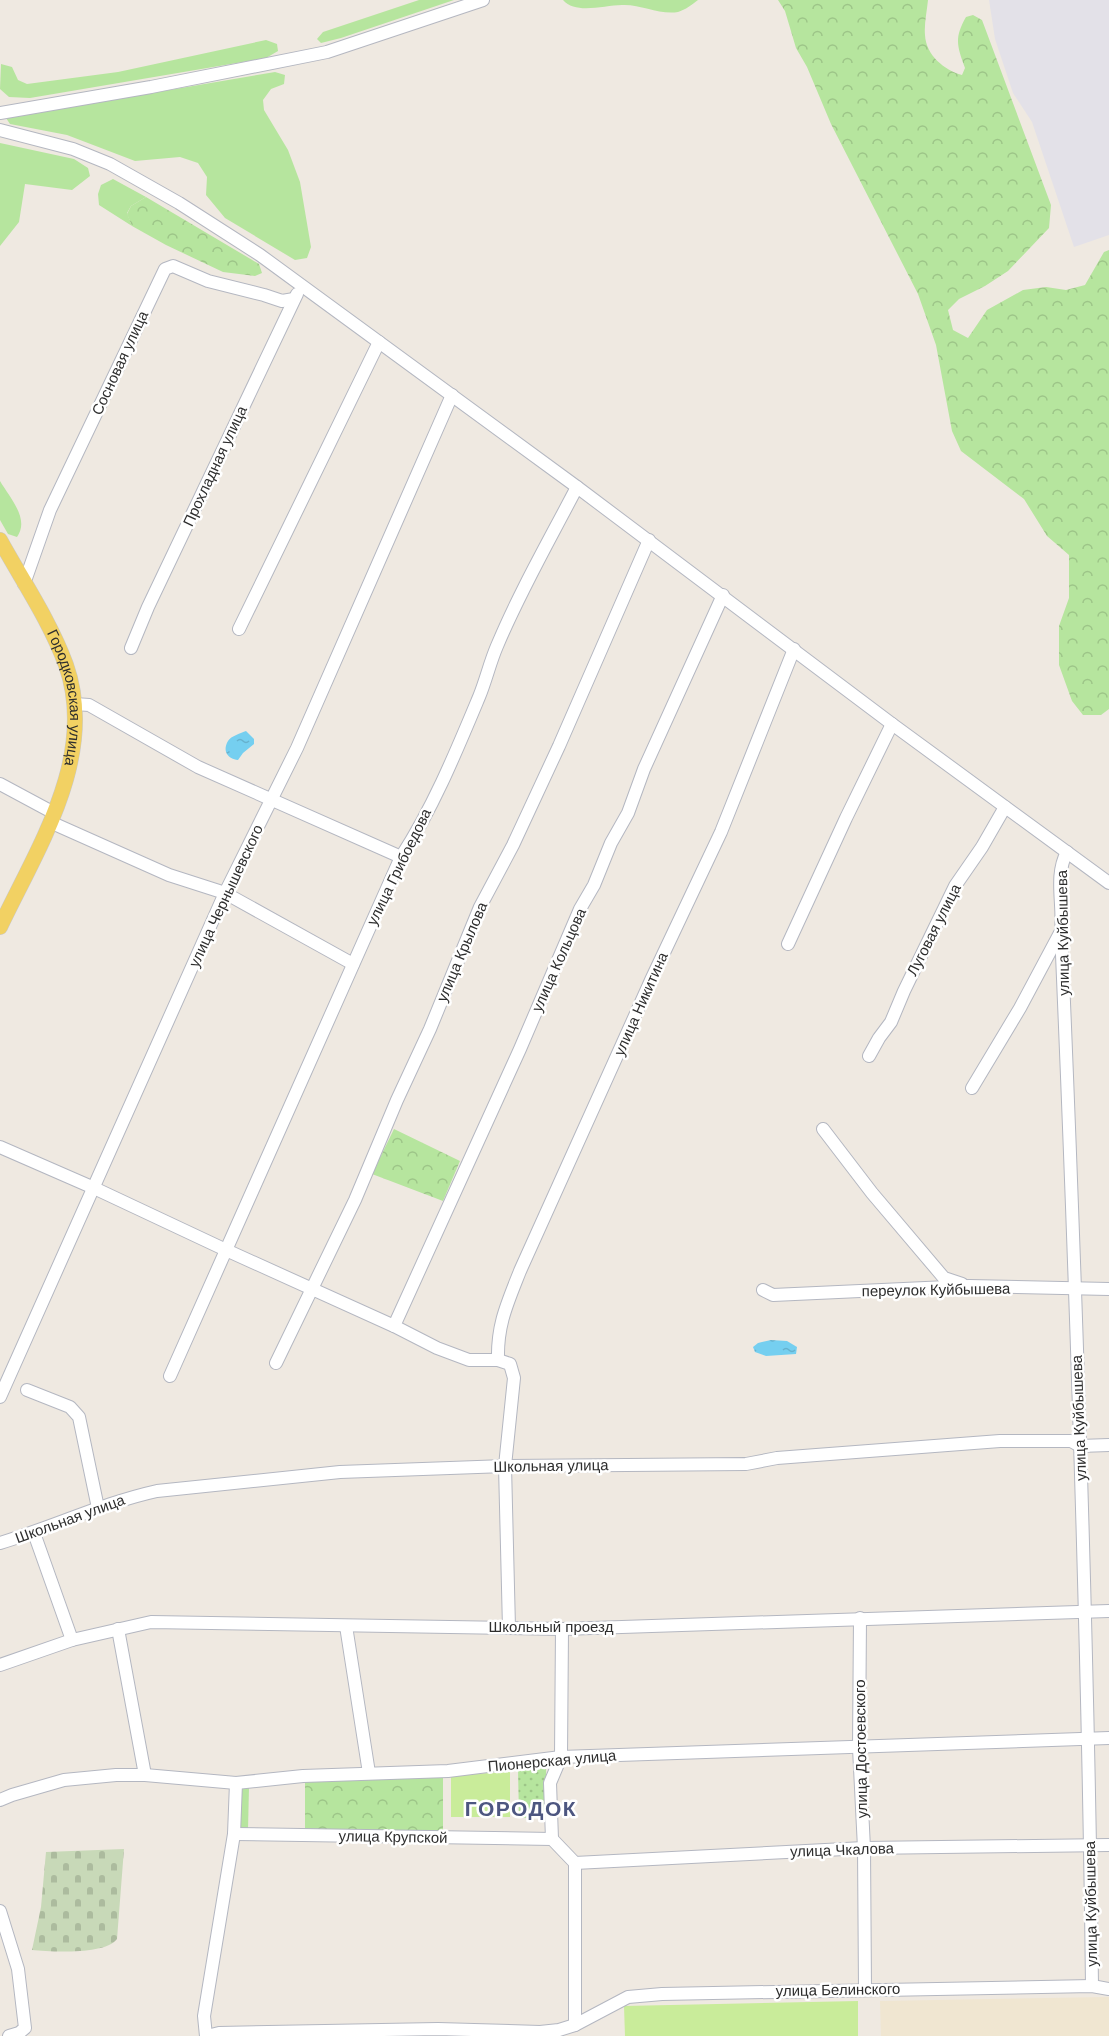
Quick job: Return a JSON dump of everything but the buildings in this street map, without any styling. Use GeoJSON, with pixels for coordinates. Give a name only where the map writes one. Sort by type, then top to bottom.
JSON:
{"type":"FeatureCollection","features":[{"type":"Feature","properties":{"kind":"main road","name":"Городковская улица"},"geometry":{"type":"LineString","coordinates":[[0,540],[47,623],[66,665],[75,704],[74,746],[68,777],[52,818],[0,927]]}},
{"type":"Feature","properties":{"kind":"street"},"geometry":{"type":"LineString","coordinates":[[0,113],[151,87],[327,52],[483,0]]}},
{"type":"Feature","properties":{"kind":"street"},"geometry":{"type":"LineString","coordinates":[[0,130],[73,149],[110,164],[179,203],[260,255],[649,540],[892,724],[1109,883]]}},
{"type":"Feature","properties":{"kind":"street","name":"Сосновая улица"},"geometry":{"type":"LineString","coordinates":[[24,584],[50,510],[165,269],[173,266],[208,281],[282,301],[294,299]]}},
{"type":"Feature","properties":{"kind":"street","name":"Прохладная улица"},"geometry":{"type":"LineString","coordinates":[[131,648],[148,607],[301,284]]}},
{"type":"Feature","properties":{"kind":"street"},"geometry":{"type":"LineString","coordinates":[[239,629],[379,342]]}},
{"type":"Feature","properties":{"kind":"street","name":"улица Чернышевского"},"geometry":{"type":"LineString","coordinates":[[0,1397],[225,893],[272,799],[343,645],[452,395]]}},
{"type":"Feature","properties":{"kind":"street","name":"улица Грибоедова"},"geometry":{"type":"LineString","coordinates":[[170,1376],[401,857],[416,834],[442,780],[479,695],[496,647],[577,487]]}},
{"type":"Feature","properties":{"kind":"street","name":"улица Крылова"},"geometry":{"type":"LineString","coordinates":[[276,1363],[355,1200],[430,1029],[480,907],[513,845],[559,746],[649,540]]}},
{"type":"Feature","properties":{"kind":"street","name":"улица Кольцова"},"geometry":{"type":"LineString","coordinates":[[394,1326],[520,1049],[572,928],[594,885],[611,843],[628,813],[644,770],[723,595]]}},
{"type":"Feature","properties":{"kind":"street","name":"улица Никитина"},"geometry":{"type":"LineString","coordinates":[[498,1360],[497,1338],[520,1271],[660,960],[721,832],[794,649]]}},
{"type":"Feature","properties":{"kind":"street"},"geometry":{"type":"LineString","coordinates":[[75,704],[89,705],[198,767],[401,857]]}},
{"type":"Feature","properties":{"kind":"street"},"geometry":{"type":"LineString","coordinates":[[788,944],[892,724]]}},
{"type":"Feature","properties":{"kind":"street"},"geometry":{"type":"LineString","coordinates":[[0,784],[52,818],[169,875],[225,893],[353,964]]}},
{"type":"Feature","properties":{"kind":"street","name":"Луговая улица"},"geometry":{"type":"LineString","coordinates":[[869,1056],[891,1022],[955,886],[982,847],[1005,807]]}},
{"type":"Feature","properties":{"kind":"street","name":"улица Куйбышева"},"geometry":{"type":"LineString","coordinates":[[1067,852],[1061,863],[1060,872],[1063,913],[1061,931],[1085,1612],[1092,1986]]}},
{"type":"Feature","properties":{"kind":"street"},"geometry":{"type":"LineString","coordinates":[[972,1088],[1020,1008],[1061,931]]}},
{"type":"Feature","properties":{"kind":"street"},"geometry":{"type":"LineString","coordinates":[[823,1129],[872,1193],[944,1278],[969,1286]]}},
{"type":"Feature","properties":{"kind":"street"},"geometry":{"type":"LineString","coordinates":[[0,1147],[94,1188],[437,1348],[469,1360],[498,1360],[510,1365],[514,1378],[505,1466],[509,1628]]}},
{"type":"Feature","properties":{"kind":"street","name":"переулок Куйбышева"},"geometry":{"type":"LineString","coordinates":[[764,1290],[773,1294],[969,1286],[1109,1289]]}},
{"type":"Feature","properties":{"kind":"street"},"geometry":{"type":"LineString","coordinates":[[27,1390],[70,1407],[79,1417],[98,1509]]}},
{"type":"Feature","properties":{"kind":"street","name":"Школьная улица"},"geometry":{"type":"LineString","coordinates":[[0,1543],[34,1533],[127,1498],[157,1491],[246,1480],[340,1472],[505,1466],[746,1464],[777,1458],[1000,1441],[1071,1441],[1080,1446],[1109,1445]]}},
{"type":"Feature","properties":{"kind":"street"},"geometry":{"type":"LineString","coordinates":[[34,1533],[72,1640]]}},
{"type":"Feature","properties":{"kind":"street","name":"Школьный проезд"},"geometry":{"type":"LineString","coordinates":[[0,1665],[72,1640],[151,1622],[562,1629],[1109,1611]]}},
{"type":"Feature","properties":{"kind":"street","name":"улица Достоевского"},"geometry":{"type":"LineString","coordinates":[[860,1618],[859,1748],[864,1848],[866,1989]]}},
{"type":"Feature","properties":{"kind":"street"},"geometry":{"type":"LineString","coordinates":[[346,1626],[369,1773]]}},
{"type":"Feature","properties":{"kind":"street"},"geometry":{"type":"LineString","coordinates":[[118,1629],[145,1775]]}},
{"type":"Feature","properties":{"kind":"street"},"geometry":{"type":"LineString","coordinates":[[562,1629],[561,1757],[550,1783],[552,1839],[575,1863],[575,2025]]}},
{"type":"Feature","properties":{"kind":"street","name":"Пионерская улица"},"geometry":{"type":"LineString","coordinates":[[0,1800],[64,1780],[145,1775],[236,1784],[303,1776],[447,1770],[561,1757],[1109,1738]]}},
{"type":"Feature","properties":{"kind":"street"},"geometry":{"type":"LineString","coordinates":[[208,2035],[204,2016],[234,1834],[236,1784]]}},
{"type":"Feature","properties":{"kind":"street","name":"улица Крупской"},"geometry":{"type":"LineString","coordinates":[[234,1834],[552,1839]]}},
{"type":"Feature","properties":{"kind":"street","name":"улица Чкалова"},"geometry":{"type":"LineString","coordinates":[[575,1863],[864,1848],[1109,1845]]}},
{"type":"Feature","properties":{"kind":"street"},"geometry":{"type":"LineString","coordinates":[[0,1911],[18,1968],[27,2032],[9,2036]]}},
{"type":"Feature","properties":{"kind":"street","name":"улица Белинского"},"geometry":{"type":"LineString","coordinates":[[208,2035],[438,2030],[540,2032],[575,2025],[628,1997],[662,1994],[1092,1986],[1109,1989]]}},
{"type":"Feature","properties":{"kind":"shaded area"},"geometry":{"type":"Polygon","coordinates":[[[989,0],[1109,0],[1109,235],[1074,247],[1032,122],[1013,93],[995,39],[989,0]]]}},
{"type":"Feature","properties":{"kind":"shaded area"},"geometry":{"type":"Polygon","coordinates":[[[1109,1997],[1109,2036],[881,2036],[880,2001],[1109,1997]]]}},
{"type":"Feature","properties":{"kind":"green space"},"geometry":{"type":"Polygon","coordinates":[[[419,0],[454,0],[341,38],[321,43],[317,39],[323,32],[419,0]]]}},
{"type":"Feature","properties":{"kind":"green space"},"geometry":{"type":"Polygon","coordinates":[[[563,0],[698,0],[683,10],[671,13],[629,5],[583,8],[569,5],[563,0]]]}},
{"type":"Feature","properties":{"kind":"green space"},"geometry":{"type":"Polygon","coordinates":[[[778,0],[928,0],[925,31],[929,49],[937,61],[962,75],[965,68],[958,42],[960,31],[966,17],[973,15],[982,20],[1051,205],[1049,228],[1008,271],[959,299],[948,310],[953,330],[968,338],[987,310],[1023,290],[1046,287],[1066,290],[1085,285],[1104,252],[1109,250],[1109,709],[1101,715],[1083,715],[1072,701],[1059,665],[1059,626],[1069,598],[1069,555],[1047,536],[1024,499],[961,451],[952,431],[936,345],[918,294],[831,124],[807,67],[796,48],[785,11],[778,0]]]}},
{"type":"Feature","properties":{"kind":"green space"},"geometry":{"type":"Polygon","coordinates":[[[266,40],[277,44],[278,51],[266,58],[30,98],[9,97],[0,89],[1,64],[12,67],[18,80],[27,84],[118,72],[266,40]]]}},
{"type":"Feature","properties":{"kind":"green space"},"geometry":{"type":"Polygon","coordinates":[[[275,72],[285,75],[284,84],[271,89],[263,100],[264,110],[288,150],[300,182],[311,247],[307,258],[295,260],[225,218],[206,195],[207,177],[198,163],[180,157],[135,161],[67,135],[10,124],[6,118],[13,113],[93,103],[275,72]]]}},
{"type":"Feature","properties":{"kind":"green space"},"geometry":{"type":"Polygon","coordinates":[[[0,143],[74,159],[88,168],[90,176],[72,190],[25,184],[19,222],[0,246],[0,143]]]}},
{"type":"Feature","properties":{"kind":"green space"},"geometry":{"type":"Polygon","coordinates":[[[113,179],[146,197],[131,206],[127,213],[132,226],[99,205],[98,194],[101,185],[113,179]]]}},
{"type":"Feature","properties":{"kind":"green space"},"geometry":{"type":"Polygon","coordinates":[[[146,197],[259,264],[262,273],[255,276],[223,272],[132,226],[127,214],[131,206],[146,197]]]}},
{"type":"Feature","properties":{"kind":"green space"},"geometry":{"type":"Polygon","coordinates":[[[0,481],[20,516],[20,530],[17,537],[8,534],[0,520],[0,481]]]}},
{"type":"Feature","properties":{"kind":"green space"},"geometry":{"type":"Polygon","coordinates":[[[394,1129],[460,1161],[443,1201],[372,1174],[394,1129]]]}},
{"type":"Feature","properties":{"kind":"green space"},"geometry":{"type":"Polygon","coordinates":[[[546,1766],[547,1817],[519,1818],[518,1768],[546,1766]]]}},
{"type":"Feature","properties":{"kind":"green space"},"geometry":{"type":"Polygon","coordinates":[[[510,1772],[510,1817],[451,1817],[451,1775],[510,1772]]]}},
{"type":"Feature","properties":{"kind":"green space"},"geometry":{"type":"Polygon","coordinates":[[[443,1776],[443,1831],[305,1830],[305,1781],[443,1776]]]}},
{"type":"Feature","properties":{"kind":"green space"},"geometry":{"type":"Polygon","coordinates":[[[240,1787],[249,1787],[248,1830],[239,1830],[240,1787]]]}},
{"type":"Feature","properties":{"kind":"green space"},"geometry":{"type":"Polygon","coordinates":[[[124,1849],[117,1939],[111,1944],[90,1950],[64,1952],[32,1950],[41,1907],[46,1852],[124,1849]]]}},
{"type":"Feature","properties":{"kind":"green space"},"geometry":{"type":"Polygon","coordinates":[[[858,2001],[858,2036],[625,2036],[624,2006],[858,2001]]]}},
{"type":"Feature","properties":{"kind":"water"},"geometry":{"type":"Polygon","coordinates":[[[246,731],[254,739],[254,744],[238,760],[231,758],[226,751],[228,741],[246,731]]]}},
{"type":"Feature","properties":{"kind":"water"},"geometry":{"type":"Polygon","coordinates":[[[771,1340],[787,1341],[797,1347],[796,1354],[766,1356],[755,1352],[753,1347],[758,1343],[771,1340]]]}},
{"type":"Feature","properties":{"kind":"district","name":"ГОРОДОК"},"geometry":{"type":"Point","coordinates":[521,1809]}}]}
